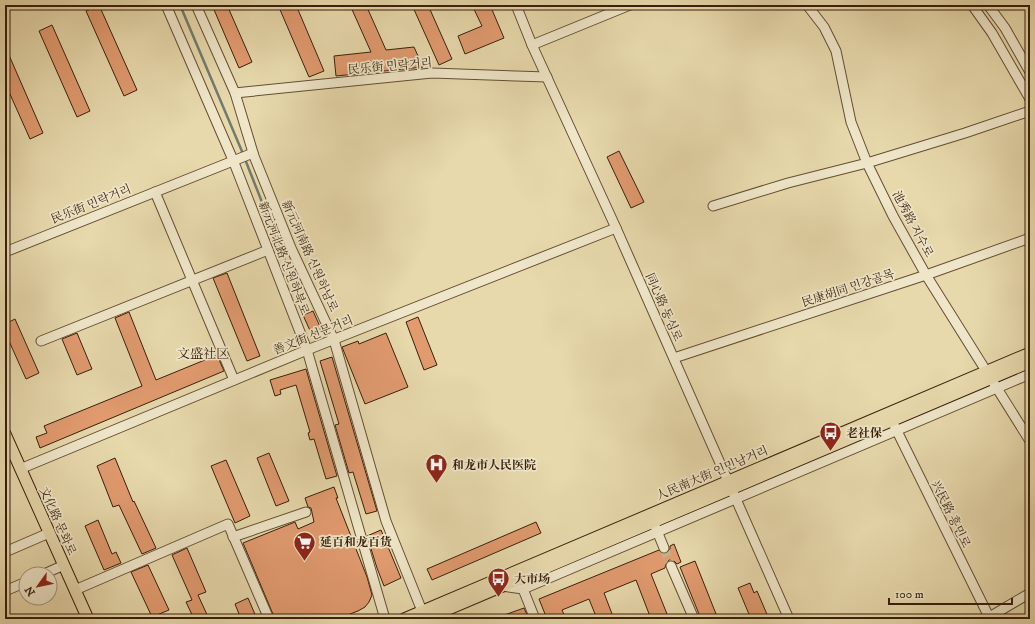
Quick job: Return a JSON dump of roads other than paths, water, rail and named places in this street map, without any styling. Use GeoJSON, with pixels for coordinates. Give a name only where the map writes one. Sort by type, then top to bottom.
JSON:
{"type":"FeatureCollection","features":[{"type":"Feature","properties":{"kind":"main road","name":"人民南大街 인민남거리"},"geometry":{"type":"LineString","coordinates":[[404,619],[427,616],[502,586],[652,522],[729,484],[891,420],[1030,353]]}},
{"type":"Feature","properties":{"kind":"main road","name":"人民南大街 인민남거리"},"geometry":{"type":"LineString","coordinates":[[427,616],[729,484],[989,374],[1030,362]]}},
{"type":"Feature","properties":{"kind":"main road","name":"文化路 문화로"},"geometry":{"type":"LineString","coordinates":[[5,434],[88,619]]}},
{"type":"Feature","properties":{"kind":"street","name":"新元河北路 신원하북로"},"geometry":{"type":"LineString","coordinates":[[166,5],[236,159],[268,250],[307,350],[385,619]]}},
{"type":"Feature","properties":{"kind":"street","name":"新元河南路 신원하남로"},"geometry":{"type":"LineString","coordinates":[[196,5],[235,93],[251,153],[291,248],[334,340],[386,520],[427,616]]}},
{"type":"Feature","properties":{"kind":"street","name":"同心路 동심로"},"geometry":{"type":"LineString","coordinates":[[516,5],[532,45],[616,228],[789,619]]}},
{"type":"Feature","properties":{"kind":"street"},"geometry":{"type":"LineString","coordinates":[[532,45],[630,5]]}},
{"type":"Feature","properties":{"kind":"street","name":"池秀路 지수로"},"geometry":{"type":"LineString","coordinates":[[806,5],[824,27],[836,52],[851,122],[867,163],[893,216],[926,275],[1030,441]]}},
{"type":"Feature","properties":{"kind":"street"},"geometry":{"type":"LineString","coordinates":[[972,5],[992,33],[1030,99]]}},
{"type":"Feature","properties":{"kind":"street"},"geometry":{"type":"LineString","coordinates":[[988,5],[1005,28],[1030,72]]}},
{"type":"Feature","properties":{"kind":"street","name":"民乐街 민락거리"},"geometry":{"type":"LineString","coordinates":[[235,93],[432,74],[547,77]]}},
{"type":"Feature","properties":{"kind":"street"},"geometry":{"type":"LineString","coordinates":[[713,206],[867,163],[965,133],[1030,111]]}},
{"type":"Feature","properties":{"kind":"street","name":"民乐街 민락거리"},"geometry":{"type":"LineString","coordinates":[[5,252],[251,153]]}},
{"type":"Feature","properties":{"kind":"street"},"geometry":{"type":"LineString","coordinates":[[155,192],[234,380]]}},
{"type":"Feature","properties":{"kind":"street","name":"善文街 선문거리"},"geometry":{"type":"LineString","coordinates":[[20,468],[307,350],[616,228]]}},
{"type":"Feature","properties":{"kind":"street","name":"民康胡同 민강골목"},"geometry":{"type":"LineString","coordinates":[[674,358],[926,275],[1030,238]]}},
{"type":"Feature","properties":{"kind":"street"},"geometry":{"type":"LineString","coordinates":[[40,341],[268,250]]}},
{"type":"Feature","properties":{"kind":"street"},"geometry":{"type":"LineString","coordinates":[[502,586],[523,589],[1030,374]]}},
{"type":"Feature","properties":{"kind":"street","name":"兴民路 흥민로"},"geometry":{"type":"LineString","coordinates":[[891,420],[988,618]]}},
{"type":"Feature","properties":{"kind":"street"},"geometry":{"type":"LineString","coordinates":[[233,537],[306,512]]}},
{"type":"Feature","properties":{"kind":"street"},"geometry":{"type":"LineString","coordinates":[[652,522],[664,548]]}},
{"type":"Feature","properties":{"kind":"street"},"geometry":{"type":"LineString","coordinates":[[75,590],[228,524],[269,619]]}},
{"type":"Feature","properties":{"kind":"street"},"geometry":{"type":"LineString","coordinates":[[5,552],[49,533]]}},
{"type":"Feature","properties":{"kind":"street"},"geometry":{"type":"LineString","coordinates":[[58,568],[64,565]]}},
{"type":"Feature","properties":{"kind":"street"},"geometry":{"type":"LineString","coordinates":[[671,566],[694,619]]}},
{"type":"Feature","properties":{"kind":"street"},"geometry":{"type":"LineString","coordinates":[[5,591],[18,585]]}},
{"type":"Feature","properties":{"kind":"street"},"geometry":{"type":"LineString","coordinates":[[523,589],[535,619]]}},
{"type":"Feature","properties":{"kind":"street"},"geometry":{"type":"LineString","coordinates":[[988,618],[1030,593]]}},
{"type":"Feature","properties":{"kind":"waterway"},"geometry":{"type":"LineString","coordinates":[[180,5],[241,149],[301,301],[306,310]]}},
{"type":"Feature","properties":{"kind":"tunnel"},"geometry":{"type":"LineString","coordinates":[[664,548],[671,566]]}},
{"type":"Feature","properties":{"kind":"place","name":"老社保"},"geometry":{"type":"Point","coordinates":[830,452]}},
{"type":"Feature","properties":{"kind":"place","name":"和龙市人民医院"},"geometry":{"type":"Point","coordinates":[436,484]}},
{"type":"Feature","properties":{"kind":"place","name":"延百和龙百货"},"geometry":{"type":"Point","coordinates":[305,562]}},
{"type":"Feature","properties":{"kind":"place","name":"大市场"},"geometry":{"type":"Point","coordinates":[499,598]}},
{"type":"Feature","properties":{"kind":"district","name":"文盛社区"},"geometry":{"type":"Point","coordinates":[203,353]}}]}
